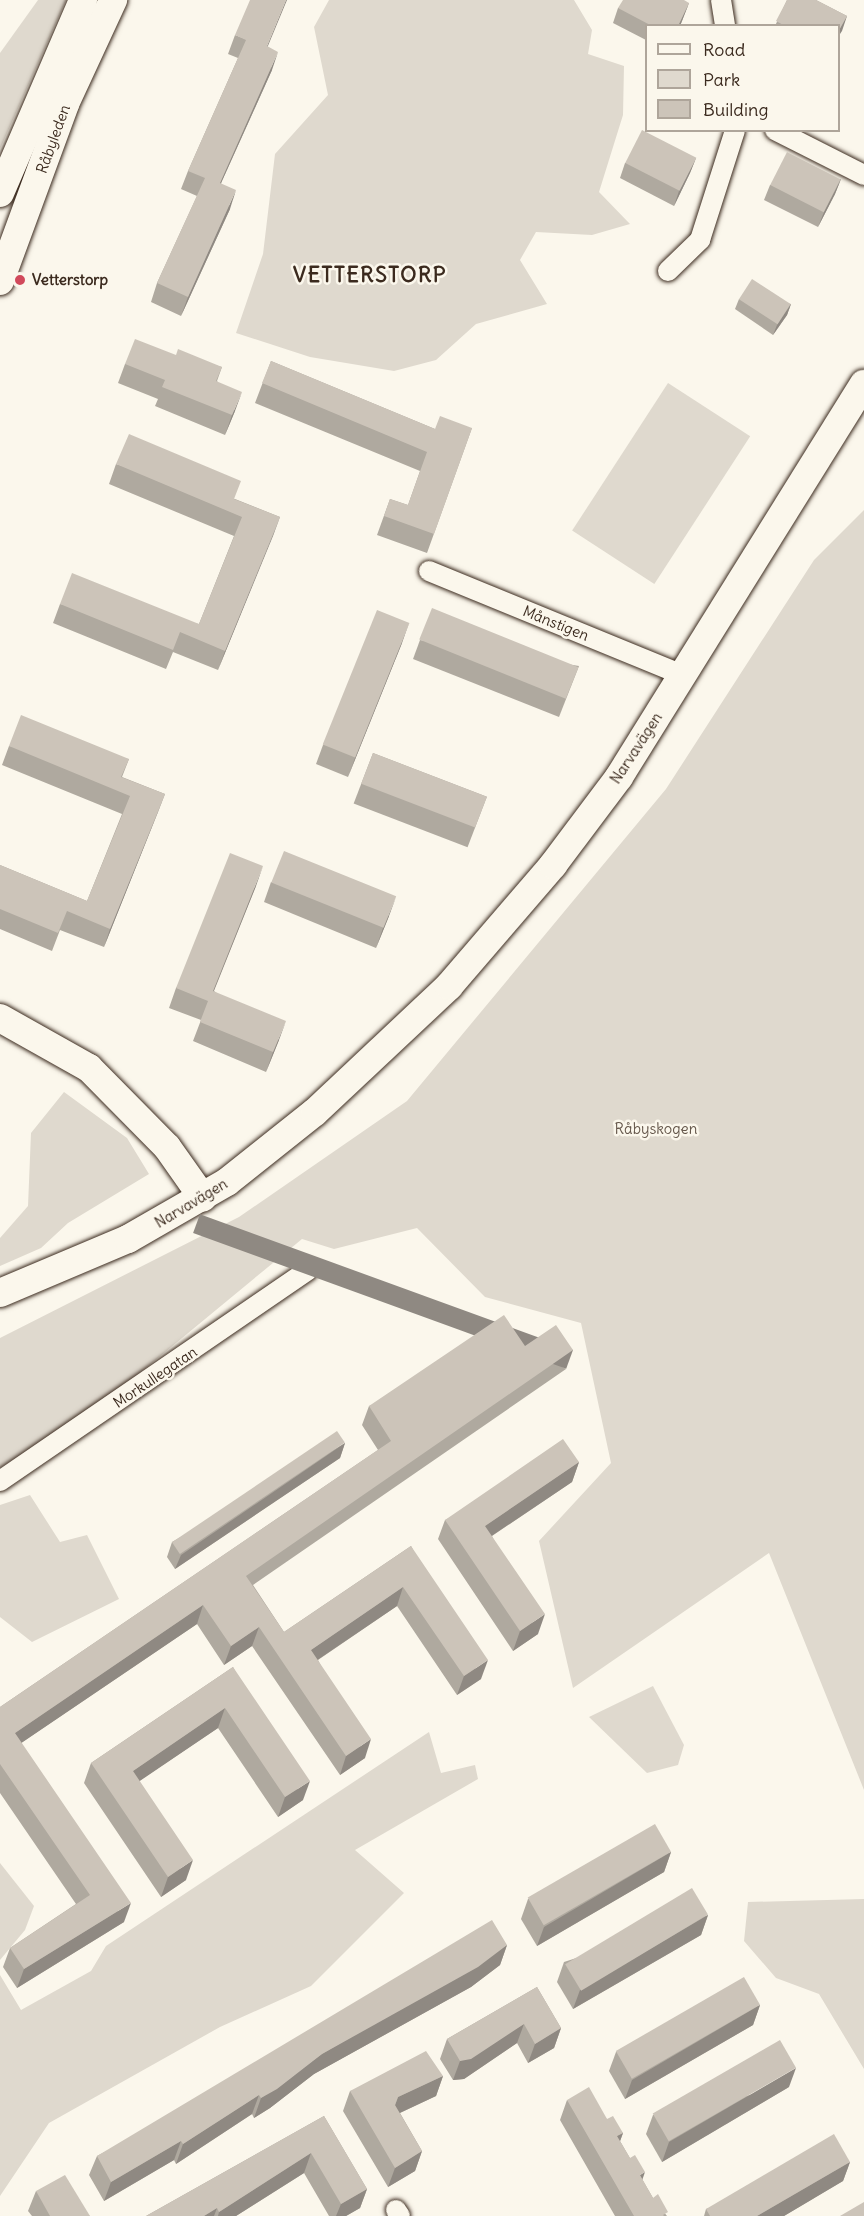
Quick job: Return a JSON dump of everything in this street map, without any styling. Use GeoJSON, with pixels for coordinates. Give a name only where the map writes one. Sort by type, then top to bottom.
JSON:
{"type":"FeatureCollection","features":[{"type":"Feature","properties":{"kind":"main road","name":"Råbyleden"},"geometry":{"type":"LineString","coordinates":[[0,193],[84,0]]}},
{"type":"Feature","properties":{"kind":"main road","name":"Råbyleden"},"geometry":{"type":"LineString","coordinates":[[0,281],[65,104],[113,0]]}},
{"type":"Feature","properties":{"kind":"main road","name":"Narvavägen"},"geometry":{"type":"LineString","coordinates":[[0,1293],[109,1248],[198,1190],[355,1070],[449,986],[553,865],[619,777],[864,384]]}},
{"type":"Feature","properties":{"kind":"main road"},"geometry":{"type":"LineString","coordinates":[[0,1018],[89,1068],[160,1139],[198,1190]]}},
{"type":"Feature","properties":{"kind":"main road","name":"Narvavägen"},"geometry":{"type":"LineString","coordinates":[[0,1285],[198,1190]]}},
{"type":"Feature","properties":{"kind":"street"},"geometry":{"type":"LineString","coordinates":[[721,0],[725,24]]}},
{"type":"Feature","properties":{"kind":"street"},"geometry":{"type":"LineString","coordinates":[[668,271],[700,240],[734,132]]}},
{"type":"Feature","properties":{"kind":"street"},"geometry":{"type":"LineString","coordinates":[[779,132],[864,176]]}},
{"type":"Feature","properties":{"kind":"street","name":"Månstigen"},"geometry":{"type":"LineString","coordinates":[[429,571],[682,675]]}},
{"type":"Feature","properties":{"kind":"street","name":"Morkullegatan"},"geometry":{"type":"LineString","coordinates":[[0,1481],[308,1270]]}},
{"type":"Feature","properties":{"kind":"green space"},"geometry":{"type":"Polygon","coordinates":[[[38,0],[66,0],[0,149],[0,53],[38,0]]]}},
{"type":"Feature","properties":{"kind":"green space"},"geometry":{"type":"Polygon","coordinates":[[[329,0],[574,0],[592,30],[588,54],[624,66],[623,115],[599,192],[630,224],[592,235],[536,232],[520,260],[547,304],[476,324],[436,360],[394,371],[310,357],[236,333],[263,254],[275,154],[328,95],[314,27],[329,0]]]}},
{"type":"Feature","properties":{"kind":"green space"},"geometry":{"type":"Polygon","coordinates":[[[668,383],[750,436],[654,584],[572,531],[668,383]]]}},
{"type":"Feature","properties":{"kind":"green space","name":"Råbyskogen"},"geometry":{"type":"Polygon","coordinates":[[[864,510],[864,1790],[769,1553],[573,1688],[539,1541],[611,1463],[581,1323],[485,1297],[417,1228],[334,1249],[302,1239],[113,1395],[0,1468],[0,1338],[239,1217],[407,1101],[666,789],[814,560],[864,510]]]}},
{"type":"Feature","properties":{"kind":"green space"},"geometry":{"type":"Polygon","coordinates":[[[64,1092],[127,1138],[149,1174],[68,1223],[41,1248],[0,1266],[0,1238],[28,1206],[31,1133],[64,1092]]]}},
{"type":"Feature","properties":{"kind":"green space"},"geometry":{"type":"Polygon","coordinates":[[[30,1495],[60,1542],[87,1535],[119,1599],[32,1642],[0,1617],[0,1505],[30,1495]]]}},
{"type":"Feature","properties":{"kind":"green space"},"geometry":{"type":"Polygon","coordinates":[[[653,1686],[684,1745],[678,1765],[647,1773],[589,1717],[653,1686]]]}},
{"type":"Feature","properties":{"kind":"green space"},"geometry":{"type":"Polygon","coordinates":[[[429,1732],[441,1773],[475,1765],[478,1779],[355,1850],[404,1893],[311,1986],[220,2027],[49,2123],[0,2196],[0,1975],[21,2010],[91,1971],[106,1946],[429,1732]]]}},
{"type":"Feature","properties":{"kind":"green space"},"geometry":{"type":"Polygon","coordinates":[[[0,1863],[34,1906],[25,1930],[0,1960],[0,1863]]]}},
{"type":"Feature","properties":{"kind":"green space"},"geometry":{"type":"Polygon","coordinates":[[[864,1899],[864,2069],[819,1994],[776,1978],[744,1941],[748,1902],[864,1899]]]}},
{"type":"Feature","properties":{"kind":"building"},"geometry":{"type":"Polygon","coordinates":[[[250,0],[286,0],[267,46],[278,52],[220,183],[236,190],[188,297],[157,283],[205,178],[188,171],[246,40],[235,35],[250,0]]]}},
{"type":"Feature","properties":{"kind":"building"},"geometry":{"type":"Polygon","coordinates":[[[623,0],[684,0],[689,3],[679,24],[648,24],[618,8],[623,0]]]}},
{"type":"Feature","properties":{"kind":"building"},"geometry":{"type":"Polygon","coordinates":[[[787,0],[816,0],[847,16],[840,28],[840,24],[781,24],[776,21],[787,0]]]}},
{"type":"Feature","properties":{"kind":"building"},"geometry":{"type":"Polygon","coordinates":[[[642,130],[696,158],[680,191],[625,163],[642,130]]]}},
{"type":"Feature","properties":{"kind":"building"},"geometry":{"type":"Polygon","coordinates":[[[787,152],[840,179],[824,212],[770,185],[787,152]]]}},
{"type":"Feature","properties":{"kind":"building"},"geometry":{"type":"Polygon","coordinates":[[[752,279],[791,304],[778,324],[739,299],[752,279]]]}},
{"type":"Feature","properties":{"kind":"building"},"geometry":{"type":"Polygon","coordinates":[[[135,339],[176,355],[178,349],[222,367],[216,381],[242,392],[232,415],[162,387],[165,380],[125,364],[135,339]]]}},
{"type":"Feature","properties":{"kind":"building"},"geometry":{"type":"Polygon","coordinates":[[[271,361],[435,429],[440,416],[472,428],[434,534],[384,516],[390,499],[408,505],[427,452],[262,383],[271,361]]]}},
{"type":"Feature","properties":{"kind":"building"},"geometry":{"type":"Polygon","coordinates":[[[129,434],[241,481],[234,499],[280,517],[225,651],[180,632],[173,650],[60,604],[72,573],[199,624],[242,517],[116,464],[129,434]]]}},
{"type":"Feature","properties":{"kind":"building"},"geometry":{"type":"Polygon","coordinates":[[[432,608],[578,667],[566,699],[419,640],[432,608]]]}},
{"type":"Feature","properties":{"kind":"building"},"geometry":{"type":"Polygon","coordinates":[[[377,610],[409,623],[355,758],[323,744],[377,610]]]}},
{"type":"Feature","properties":{"kind":"building"},"geometry":{"type":"Polygon","coordinates":[[[21,715],[129,759],[121,777],[165,794],[110,929],[67,911],[58,933],[0,909],[0,865],[87,901],[130,796],[9,746],[21,715]]]}},
{"type":"Feature","properties":{"kind":"building"},"geometry":{"type":"Polygon","coordinates":[[[373,753],[487,797],[475,828],[361,784],[373,753]]]}},
{"type":"Feature","properties":{"kind":"building"},"geometry":{"type":"Polygon","coordinates":[[[284,851],[396,896],[383,928],[271,883],[284,851]]]}},
{"type":"Feature","properties":{"kind":"building"},"geometry":{"type":"Polygon","coordinates":[[[230,853],[263,866],[213,991],[286,1021],[273,1052],[200,1022],[208,1001],[176,988],[230,853]]]}},
{"type":"Feature","properties":{"kind":"building"},"geometry":{"type":"Polygon","coordinates":[[[504,1315],[525,1346],[556,1325],[573,1350],[246,1576],[284,1632],[411,1546],[488,1660],[464,1676],[403,1587],[311,1650],[371,1739],[346,1756],[259,1627],[231,1646],[203,1605],[15,1733],[131,1903],[24,1969],[10,1948],[90,1895],[0,1764],[0,1707],[391,1441],[369,1406],[504,1315]]]}},
{"type":"Feature","properties":{"kind":"building"},"geometry":{"type":"Polygon","coordinates":[[[337,1431],[345,1443],[180,1554],[172,1542],[337,1431]]]}},
{"type":"Feature","properties":{"kind":"building"},"geometry":{"type":"Polygon","coordinates":[[[563,1439],[579,1462],[485,1526],[545,1614],[520,1631],[445,1520],[563,1439]]]}},
{"type":"Feature","properties":{"kind":"building"},"geometry":{"type":"Polygon","coordinates":[[[233,1667],[310,1781],[285,1797],[225,1708],[133,1771],[193,1860],[168,1877],[91,1763],[233,1667]]]}},
{"type":"Feature","properties":{"kind":"building"},"geometry":{"type":"Polygon","coordinates":[[[655,1824],[671,1852],[544,1925],[528,1898],[655,1824]]]}},
{"type":"Feature","properties":{"kind":"building"},"geometry":{"type":"Polygon","coordinates":[[[692,1888],[708,1915],[581,1991],[565,1964],[692,1888]]]}},
{"type":"Feature","properties":{"kind":"building"},"geometry":{"type":"Polygon","coordinates":[[[492,1920],[507,1945],[478,1967],[322,2054],[277,2089],[261,2098],[259,2095],[183,2144],[181,2141],[111,2182],[97,2156],[492,1920]]]}},
{"type":"Feature","properties":{"kind":"building"},"geometry":{"type":"Polygon","coordinates":[[[744,1977],[760,2005],[632,2079],[616,2051],[744,1977]]]}},
{"type":"Feature","properties":{"kind":"building"},"geometry":{"type":"Polygon","coordinates":[[[537,1987],[561,2028],[535,2044],[524,2024],[471,2059],[460,2061],[447,2039],[537,1987]]]}},
{"type":"Feature","properties":{"kind":"building"},"geometry":{"type":"Polygon","coordinates":[[[780,2040],[796,2068],[669,2141],[653,2114],[780,2040]]]}},
{"type":"Feature","properties":{"kind":"building"},"geometry":{"type":"Polygon","coordinates":[[[426,2051],[443,2076],[398,2097],[395,2105],[422,2151],[395,2168],[350,2091],[426,2051]]]}},
{"type":"Feature","properties":{"kind":"building"},"geometry":{"type":"Polygon","coordinates":[[[589,2087],[607,2119],[613,2116],[623,2133],[617,2136],[630,2158],[635,2155],[645,2172],[640,2175],[653,2198],[658,2194],[668,2212],[664,2216],[634,2216],[567,2100],[589,2087]]]}},
{"type":"Feature","properties":{"kind":"building"},"geometry":{"type":"Polygon","coordinates":[[[324,2116],[367,2189],[341,2204],[311,2153],[219,2212],[217,2208],[204,2216],[146,2216],[324,2116]]]}},
{"type":"Feature","properties":{"kind":"building"},"geometry":{"type":"Polygon","coordinates":[[[834,2134],[850,2162],[757,2216],[710,2216],[706,2209],[834,2134]]]}},
{"type":"Feature","properties":{"kind":"building"},"geometry":{"type":"Polygon","coordinates":[[[65,2175],[90,2216],[50,2216],[36,2191],[65,2175]]]}},
{"type":"Feature","properties":{"kind":"building"},"geometry":{"type":"Polygon","coordinates":[[[864,2202],[864,2216],[840,2216],[864,2202]]]}},
{"type":"Feature","properties":{"kind":"place","name":"Vetterstorp"},"geometry":{"type":"Point","coordinates":[20,280]}},
{"type":"Feature","properties":{"kind":"district","name":"VETTERSTORP"},"geometry":{"type":"Point","coordinates":[370,275]}}]}
